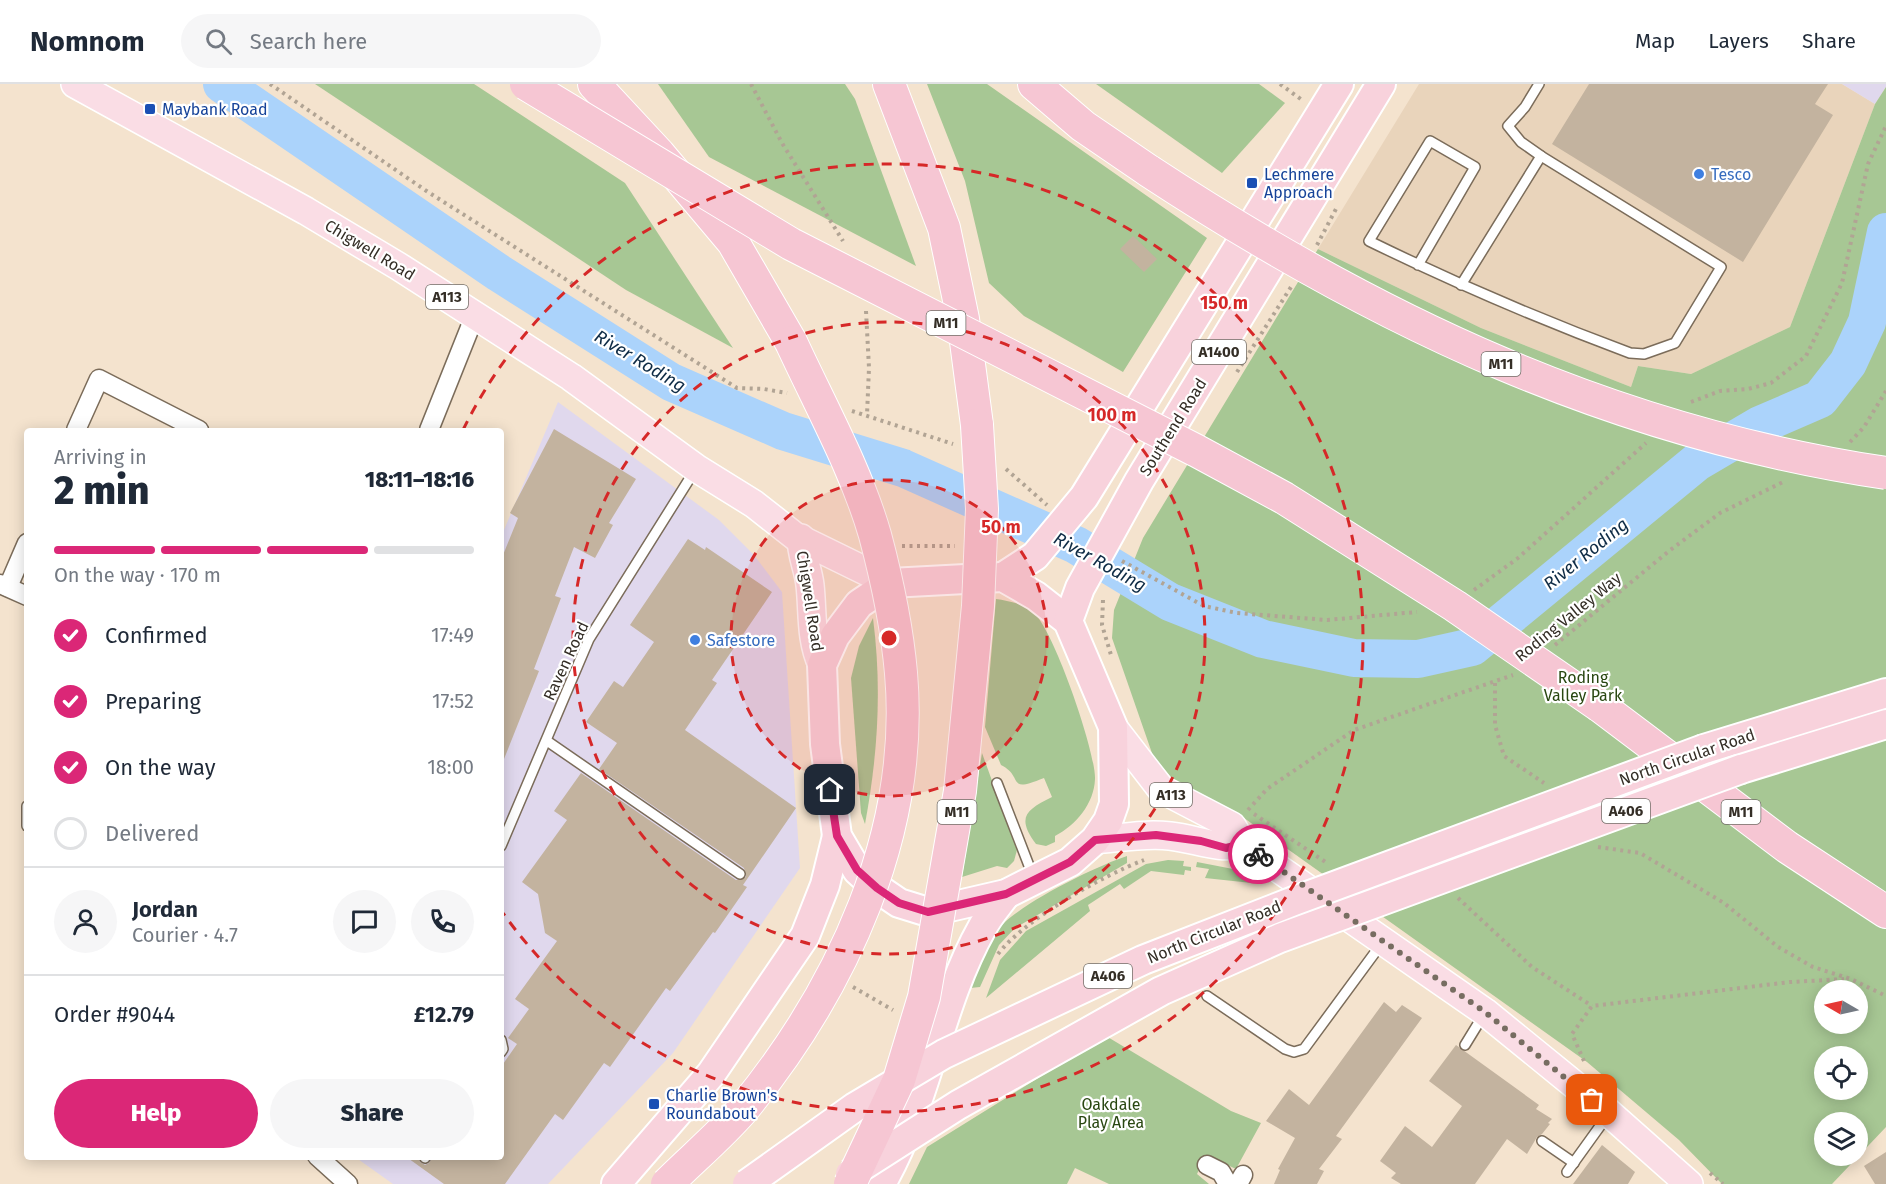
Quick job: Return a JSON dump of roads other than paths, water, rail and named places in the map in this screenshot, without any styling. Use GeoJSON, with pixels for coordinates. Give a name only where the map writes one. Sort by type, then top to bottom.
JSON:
{"type":"FeatureCollection","features":[{"type":"Feature","properties":{"kind":"highway","name":"M11"},"geometry":{"type":"LineString","coordinates":[[526,84],[791,244],[1197,451],[1284,498],[1455,606],[1600,706],[1787,847],[1886,912]]}},
{"type":"Feature","properties":{"kind":"highway"},"geometry":{"type":"LineString","coordinates":[[594,84],[660,154],[733,242],[791,342],[847,462],[874,533],[884,571],[902,675],[900,761],[894,803],[876,871],[856,927],[812,1015],[743,1109],[668,1184]]}},
{"type":"Feature","properties":{"kind":"highway","name":"M11"},"geometry":{"type":"LineString","coordinates":[[850,1184],[899,1080],[924,997],[961,779],[978,606],[982,509],[979,445],[963,319],[944,228],[889,84]]}},
{"type":"Feature","properties":{"kind":"highway","name":"M11"},"geometry":{"type":"LineString","coordinates":[[1034,84],[1083,126],[1223,219],[1315,273],[1402,318],[1496,362],[1588,399],[1684,431],[1783,454],[1886,473]]}},
{"type":"Feature","properties":{"kind":"highway","name":"A1400"},"geometry":{"type":"LineString","coordinates":[[1003,577],[1035,556],[1055,515],[1084,497],[1339,84]]}},
{"type":"Feature","properties":{"kind":"highway","name":"Southend Road"},"geometry":{"type":"LineString","coordinates":[[1068,621],[1091,595],[1109,554],[1381,84]]}},
{"type":"Feature","properties":{"kind":"highway","name":"A113"},"geometry":{"type":"LineString","coordinates":[[1003,577],[1036,596],[1068,621],[1113,727],[1114,804],[1108,821],[1095,840],[1070,862],[1006,894],[928,912],[899,903],[857,870],[837,836],[825,744],[822,665],[835,636],[855,610],[875,592],[890,583],[1003,577]]}},
{"type":"Feature","properties":{"kind":"highway","name":"North Circular Road"},"geometry":{"type":"LineString","coordinates":[[747,1184],[846,1113],[944,1054],[1143,960],[1294,901],[1704,749],[1886,693]]}},
{"type":"Feature","properties":{"kind":"highway","name":"North Circular Road"},"geometry":{"type":"LineString","coordinates":[[835,1184],[958,1106],[1161,991],[1280,938],[1740,770],[1886,724]]}},
{"type":"Feature","properties":{"kind":"highway"},"geometry":{"type":"LineString","coordinates":[[616,1184],[711,1074],[805,936],[825,885],[837,836]]}},
{"type":"Feature","properties":{"kind":"highway"},"geometry":{"type":"LineString","coordinates":[[881,1184],[898,1154],[914,1117],[958,983],[982,927],[1006,894]]}},
{"type":"Feature","properties":{"kind":"main road","name":"Chigwell Road"},"geometry":{"type":"LineString","coordinates":[[75,84],[306,211],[571,377],[696,468],[754,504],[801,538],[890,583]]}},
{"type":"Feature","properties":{"kind":"main road","name":"Chigwell Road"},"geometry":{"type":"LineString","coordinates":[[801,538],[801,554],[809,581],[814,646],[822,665]]}},
{"type":"Feature","properties":{"kind":"main road","name":"A113"},"geometry":{"type":"LineString","coordinates":[[1113,727],[1161,789],[1244,831],[1383,941],[1485,1012],[1609,1113],[1689,1184]]}},
{"type":"Feature","properties":{"kind":"main road"},"geometry":{"type":"LineString","coordinates":[[1095,840],[1156,835],[1193,840],[1226,848],[1244,831]]}},
{"type":"Feature","properties":{"kind":"street"},"geometry":{"type":"LineString","coordinates":[[430,428],[475,315]]}},
{"type":"Feature","properties":{"kind":"street"},"geometry":{"type":"LineString","coordinates":[[77,428],[99,379],[195,428]]}},
{"type":"Feature","properties":{"kind":"street"},"geometry":{"type":"LineString","coordinates":[[24,548],[4,585],[24,595]]}},
{"type":"Feature","properties":{"kind":"street"},"geometry":{"type":"LineString","coordinates":[[321,1160],[348,1184]]}},
{"type":"Feature","properties":{"kind":"street"},"geometry":{"type":"LineString","coordinates":[[1207,1165],[1236,1181]]}},
{"type":"Feature","properties":{"kind":"lane"},"geometry":{"type":"LineString","coordinates":[[1418,265],[1475,167],[1430,141],[1369,241],[1418,265],[1461,285],[1564,329],[1630,353],[1644,354],[1675,343],[1721,267],[1521,142],[1508,126],[1539,84]]}},
{"type":"Feature","properties":{"kind":"lane"},"geometry":{"type":"LineString","coordinates":[[1461,285],[1541,156]]}},
{"type":"Feature","properties":{"kind":"lane","name":"Raven Road"},"geometry":{"type":"LineString","coordinates":[[504,839],[590,639],[696,468]]}},
{"type":"Feature","properties":{"kind":"lane"},"geometry":{"type":"LineString","coordinates":[[547,741],[740,874]]}},
{"type":"Feature","properties":{"kind":"lane"},"geometry":{"type":"LineString","coordinates":[[998,783],[1035,880]]}},
{"type":"Feature","properties":{"kind":"lane"},"geometry":{"type":"LineString","coordinates":[[1207,996],[1285,1049],[1294,1052],[1304,1049],[1383,941]]}},
{"type":"Feature","properties":{"kind":"lane"},"geometry":{"type":"LineString","coordinates":[[1465,1045],[1485,1012]]}},
{"type":"Feature","properties":{"kind":"lane"},"geometry":{"type":"LineString","coordinates":[[1567,1173],[1609,1113]]}},
{"type":"Feature","properties":{"kind":"lane"},"geometry":{"type":"LineString","coordinates":[[1542,1141],[1574,1163]]}},
{"type":"Feature","properties":{"kind":"waterway","name":"River Roding"},"geometry":{"type":"LineString","coordinates":[[222,84],[499,273],[671,382],[783,431],[903,468],[1076,545],[1170,602],[1263,639],[1354,658],[1418,659],[1472,647],[1697,462],[1760,425],[1820,399],[1848,363],[1867,322],[1886,232]]}},
{"type":"Feature","properties":{"kind":"place","name":"Maybank Road"},"geometry":{"type":"Point","coordinates":[150,109]}},
{"type":"Feature","properties":{"kind":"place","name":"Tesco"},"geometry":{"type":"Point","coordinates":[1699,174]}},
{"type":"Feature","properties":{"kind":"place","name":"Lechmere Approach"},"geometry":{"type":"Point","coordinates":[1252,183]}},
{"type":"Feature","properties":{"kind":"place","name":"Safestore"},"geometry":{"type":"Point","coordinates":[695,640]}},
{"type":"Feature","properties":{"kind":"place","name":"Charlie Brown's Roundabout"},"geometry":{"type":"Point","coordinates":[654,1104]}},
{"type":"Feature","properties":{"kind":"park label","name":"Roding Valley Park"},"geometry":{"type":"Point","coordinates":[1583,686]}},
{"type":"Feature","properties":{"kind":"park label","name":"Oakdale Play Area"},"geometry":{"type":"Point","coordinates":[1111,1113]}}]}
